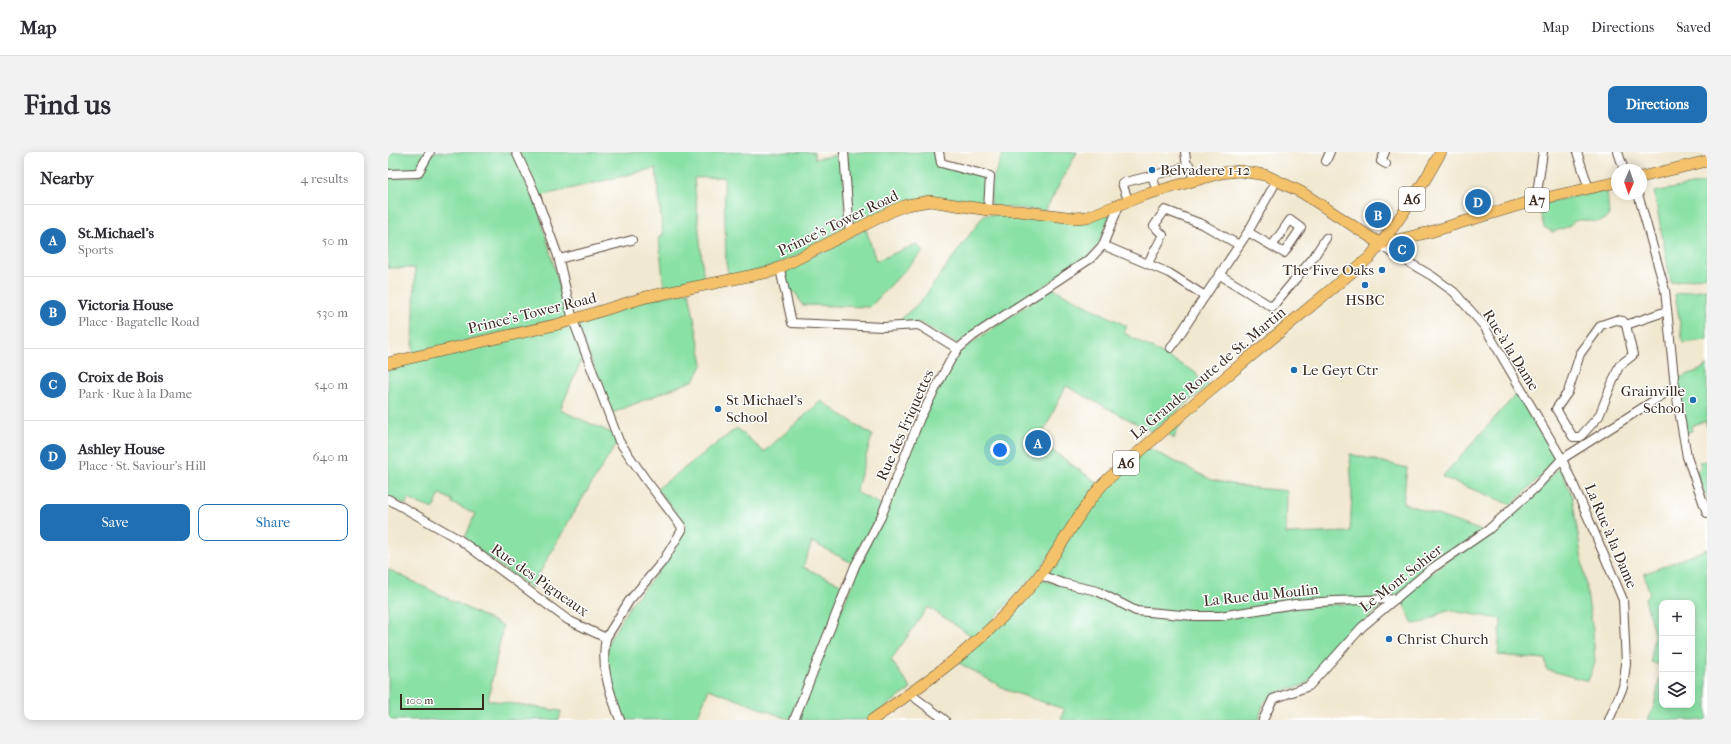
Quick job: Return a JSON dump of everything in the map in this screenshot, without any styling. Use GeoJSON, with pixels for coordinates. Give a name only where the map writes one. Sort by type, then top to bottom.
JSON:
{"type":"FeatureCollection","features":[{"type":"Feature","properties":{"kind":"main road","name":"A6"},"geometry":{"type":"LineString","coordinates":[[1381,244],[1428,175],[1441,152]]}},
{"type":"Feature","properties":{"kind":"main road"},"geometry":{"type":"LineString","coordinates":[[1647,176],[1707,161]]}},
{"type":"Feature","properties":{"kind":"main road","name":"Prince's Tower Road"},"geometry":{"type":"LineString","coordinates":[[388,363],[573,320],[646,297],[780,268],[901,207],[919,202],[946,202],[988,210],[1019,211],[1074,218],[1087,217],[1124,201],[1221,173],[1240,171],[1265,175],[1301,192],[1381,244]]}},
{"type":"Feature","properties":{"kind":"main road","name":"A7"},"geometry":{"type":"LineString","coordinates":[[1381,244],[1400,240],[1536,200],[1611,184]]}},
{"type":"Feature","properties":{"kind":"main road"},"geometry":{"type":"LineString","coordinates":[[1391,230],[1392,237],[1400,240]]}},
{"type":"Feature","properties":{"kind":"main road","name":"La Grande Route de St. Martin"},"geometry":{"type":"LineString","coordinates":[[1040,575],[1094,495],[1108,479],[1203,396],[1370,258],[1381,244]]}},
{"type":"Feature","properties":{"kind":"main road","name":"A6"},"geometry":{"type":"LineString","coordinates":[[872,720],[962,655],[987,632],[1040,575]]}},
{"type":"Feature","properties":{"kind":"street"},"geometry":{"type":"LineString","coordinates":[[388,174],[418,173],[430,152]]}},
{"type":"Feature","properties":{"kind":"street"},"geometry":{"type":"LineString","coordinates":[[516,152],[535,193],[559,259],[573,320],[619,441],[681,526],[682,530],[663,561],[629,601],[606,638],[603,652],[604,671],[620,720]]}},
{"type":"Feature","properties":{"kind":"street"},"geometry":{"type":"LineString","coordinates":[[844,152],[850,233]]}},
{"type":"Feature","properties":{"kind":"street"},"geometry":{"type":"LineString","coordinates":[[939,152],[941,163],[990,176],[988,210]]}},
{"type":"Feature","properties":{"kind":"street"},"geometry":{"type":"LineString","coordinates":[[1185,152],[1187,167]]}},
{"type":"Feature","properties":{"kind":"street"},"geometry":{"type":"LineString","coordinates":[[1326,161],[1330,152]]}},
{"type":"Feature","properties":{"kind":"street"},"geometry":{"type":"LineString","coordinates":[[1385,152],[1381,161],[1386,164]]}},
{"type":"Feature","properties":{"kind":"street"},"geometry":{"type":"LineString","coordinates":[[1536,200],[1543,152]]}},
{"type":"Feature","properties":{"kind":"street"},"geometry":{"type":"LineString","coordinates":[[1577,152],[1589,189]]}},
{"type":"Feature","properties":{"kind":"street"},"geometry":{"type":"LineString","coordinates":[[1618,152],[1622,164]]}},
{"type":"Feature","properties":{"kind":"street"},"geometry":{"type":"LineString","coordinates":[[1124,201],[1122,183],[1190,166],[1194,181]]}},
{"type":"Feature","properties":{"kind":"street"},"geometry":{"type":"LineString","coordinates":[[1152,176],[1156,188]]}},
{"type":"Feature","properties":{"kind":"street"},"geometry":{"type":"LineString","coordinates":[[1171,348],[1248,232],[1277,180]]}},
{"type":"Feature","properties":{"kind":"street"},"geometry":{"type":"LineString","coordinates":[[1640,200],[1665,290],[1675,386],[1687,457],[1707,513]]}},
{"type":"Feature","properties":{"kind":"street","name":"Rue des Friquettes"},"geometry":{"type":"LineString","coordinates":[[794,720],[855,566],[881,517],[920,418],[950,361],[958,349],[973,336],[1090,259],[1103,245],[1124,201]]}},
{"type":"Feature","properties":{"kind":"street"},"geometry":{"type":"LineString","coordinates":[[1148,263],[1163,234],[1154,226],[1165,210],[1204,225],[1239,245]]}},
{"type":"Feature","properties":{"kind":"street"},"geometry":{"type":"LineString","coordinates":[[1248,232],[1272,246]]}},
{"type":"Feature","properties":{"kind":"street"},"geometry":{"type":"LineString","coordinates":[[1220,275],[1272,307],[1313,258],[1326,238]]}},
{"type":"Feature","properties":{"kind":"street"},"geometry":{"type":"LineString","coordinates":[[559,259],[632,240]]}},
{"type":"Feature","properties":{"kind":"street","name":"Rue à la Dame"},"geometry":{"type":"LineString","coordinates":[[1381,244],[1384,248],[1432,276],[1454,292],[1484,326],[1562,459]]}},
{"type":"Feature","properties":{"kind":"street"},"geometry":{"type":"LineString","coordinates":[[1103,245],[1169,273],[1205,296]]}},
{"type":"Feature","properties":{"kind":"street"},"geometry":{"type":"LineString","coordinates":[[780,268],[792,323],[883,327],[919,325],[958,349]]}},
{"type":"Feature","properties":{"kind":"street"},"geometry":{"type":"LineString","coordinates":[[1626,325],[1667,311]]}},
{"type":"Feature","properties":{"kind":"street"},"geometry":{"type":"LineString","coordinates":[[1616,320],[1623,321],[1626,325],[1633,355],[1619,366],[1599,416],[1580,436],[1573,436],[1556,409],[1568,392],[1580,354],[1601,325],[1616,320]]}},
{"type":"Feature","properties":{"kind":"street","name":"Le Mont Sohier"},"geometry":{"type":"LineString","coordinates":[[1263,720],[1273,699],[1309,686],[1362,627],[1431,569],[1488,530],[1534,489],[1562,459],[1675,386]]}},
{"type":"Feature","properties":{"kind":"street","name":"La Rue à la Dame"},"geometry":{"type":"LineString","coordinates":[[1562,459],[1623,600],[1626,664],[1623,687],[1610,720]]}},
{"type":"Feature","properties":{"kind":"street","name":"Rue des Pigneaux"},"geometry":{"type":"LineString","coordinates":[[388,499],[460,540],[568,620],[606,638]]}},
{"type":"Feature","properties":{"kind":"street","name":"La Rue du Moulin"},"geometry":{"type":"LineString","coordinates":[[1040,575],[1062,583],[1097,591],[1136,611],[1194,616],[1220,616],[1295,604],[1396,599]]}},
{"type":"Feature","properties":{"kind":"street"},"geometry":{"type":"LineString","coordinates":[[910,694],[945,720]]}},
{"type":"Feature","properties":{"kind":"green space"},"geometry":{"type":"Polygon","coordinates":[[[388,152],[427,152],[417,171],[388,171],[388,152]]]}},
{"type":"Feature","properties":{"kind":"green space"},"geometry":{"type":"Polygon","coordinates":[[[433,152],[513,152],[538,208],[568,317],[413,353],[415,268],[388,268],[388,177],[420,176],[433,152]]]}},
{"type":"Feature","properties":{"kind":"green space"},"geometry":{"type":"Polygon","coordinates":[[[519,152],[814,152],[815,159],[842,154],[846,231],[777,265],[729,278],[726,263],[724,177],[694,178],[704,283],[664,290],[659,237],[663,235],[656,168],[540,196],[519,152]]]}},
{"type":"Feature","properties":{"kind":"green space"},"geometry":{"type":"Polygon","coordinates":[[[847,152],[936,152],[940,166],[989,177],[986,203],[982,206],[929,197],[853,225],[847,152]]]}},
{"type":"Feature","properties":{"kind":"green space"},"geometry":{"type":"Polygon","coordinates":[[[1004,152],[1077,152],[1045,211],[992,206],[991,185],[1004,152]]]}},
{"type":"Feature","properties":{"kind":"green space"},"geometry":{"type":"Polygon","coordinates":[[[1707,182],[1707,276],[1671,283],[1654,192],[1707,182]]]}},
{"type":"Feature","properties":{"kind":"green space"},"geometry":{"type":"Polygon","coordinates":[[[1607,190],[1609,215],[1606,219],[1599,222],[1578,220],[1567,227],[1553,232],[1544,227],[1538,204],[1607,190]]]}},
{"type":"Feature","properties":{"kind":"green space"},"geometry":{"type":"Polygon","coordinates":[[[1108,213],[1110,215],[1098,245],[1088,257],[957,344],[921,323],[901,323],[902,318],[922,300],[984,215],[1108,213]]]}},
{"type":"Feature","properties":{"kind":"green space"},"geometry":{"type":"Polygon","coordinates":[[[866,229],[876,261],[916,244],[923,251],[870,307],[802,305],[796,293],[788,291],[784,271],[866,229]]]}},
{"type":"Feature","properties":{"kind":"green space"},"geometry":{"type":"Polygon","coordinates":[[[1415,240],[1414,254],[1404,250],[1401,257],[1389,247],[1415,240]]]}},
{"type":"Feature","properties":{"kind":"green space"},"geometry":{"type":"Polygon","coordinates":[[[1052,288],[1127,326],[1124,333],[1197,373],[1196,375],[1209,385],[1152,432],[1066,386],[1039,441],[1099,484],[1037,573],[975,638],[928,607],[891,660],[911,689],[866,720],[795,720],[922,418],[957,353],[1052,288]]]}},
{"type":"Feature","properties":{"kind":"green space"},"geometry":{"type":"Polygon","coordinates":[[[1706,289],[1707,340],[1683,343],[1675,294],[1706,289]]]}},
{"type":"Feature","properties":{"kind":"green space"},"geometry":{"type":"Polygon","coordinates":[[[689,292],[703,364],[694,380],[612,413],[576,322],[646,300],[689,292]]]}},
{"type":"Feature","properties":{"kind":"green space"},"geometry":{"type":"Polygon","coordinates":[[[570,325],[584,354],[560,410],[614,434],[617,443],[574,512],[531,588],[464,540],[475,514],[452,503],[452,500],[440,494],[433,509],[408,499],[406,505],[388,496],[388,365],[570,325]]]}},
{"type":"Feature","properties":{"kind":"green space","name":"Grainville School"},"geometry":{"type":"Polygon","coordinates":[[[1707,365],[1707,427],[1705,421],[1691,426],[1692,431],[1685,433],[1676,379],[1700,370],[1707,365]]]}},
{"type":"Feature","properties":{"kind":"green space"},"geometry":{"type":"Polygon","coordinates":[[[1518,392],[1556,455],[1556,461],[1512,505],[1442,477],[1518,392]]]}},
{"type":"Feature","properties":{"kind":"green space"},"geometry":{"type":"Polygon","coordinates":[[[821,401],[872,435],[856,492],[882,505],[854,564],[812,542],[803,567],[845,586],[791,720],[709,689],[696,720],[624,720],[608,677],[606,653],[609,641],[631,604],[655,576],[684,532],[686,525],[657,489],[737,428],[764,452],[821,401]]]}},
{"type":"Feature","properties":{"kind":"green space"},"geometry":{"type":"Polygon","coordinates":[[[1202,401],[1205,404],[1182,423],[1178,428],[1174,439],[1166,432],[1202,401]]]}},
{"type":"Feature","properties":{"kind":"green space"},"geometry":{"type":"Polygon","coordinates":[[[1148,448],[1212,480],[1246,487],[1287,491],[1286,534],[1350,532],[1352,494],[1350,454],[1407,468],[1403,503],[1482,531],[1396,596],[1195,614],[1139,609],[1059,580],[1047,573],[1100,490],[1148,448]]]}},
{"type":"Feature","properties":{"kind":"green space"},"geometry":{"type":"Polygon","coordinates":[[[1707,461],[1707,500],[1696,471],[1702,468],[1699,462],[1707,461]]]}},
{"type":"Feature","properties":{"kind":"green space"},"geometry":{"type":"Polygon","coordinates":[[[1560,467],[1572,496],[1593,631],[1595,663],[1588,681],[1547,670],[1545,659],[1498,655],[1501,619],[1446,610],[1425,622],[1413,624],[1401,599],[1436,569],[1531,497],[1560,467]]]}},
{"type":"Feature","properties":{"kind":"green space"},"geometry":{"type":"Polygon","coordinates":[[[1707,549],[1707,720],[1648,720],[1654,706],[1659,682],[1659,708],[1695,708],[1695,600],[1659,600],[1659,665],[1651,662],[1654,634],[1645,598],[1650,594],[1644,574],[1707,549]]]}},
{"type":"Feature","properties":{"kind":"green space"},"geometry":{"type":"Polygon","coordinates":[[[388,569],[503,626],[488,700],[561,711],[559,720],[388,720],[388,569]]]}},
{"type":"Feature","properties":{"kind":"green space"},"geometry":{"type":"Polygon","coordinates":[[[1043,580],[1103,597],[1136,615],[1200,619],[1309,606],[1387,602],[1346,638],[1314,677],[1304,685],[1274,693],[1263,704],[1259,720],[1061,720],[1064,709],[1009,691],[959,663],[1038,581],[1043,580]]]}},
{"type":"Feature","properties":{"kind":"place","name":"Belvadere 1-12"},"geometry":{"type":"Point","coordinates":[1152,170]}},
{"type":"Feature","properties":{"kind":"place","name":"Ashley House"},"geometry":{"type":"Point","coordinates":[1478,202]}},
{"type":"Feature","properties":{"kind":"place","name":"Victoria House"},"geometry":{"type":"Point","coordinates":[1378,215]}},
{"type":"Feature","properties":{"kind":"place","name":"Croix de Bois"},"geometry":{"type":"Point","coordinates":[1402,249]}},
{"type":"Feature","properties":{"kind":"place","name":"The Five Oaks"},"geometry":{"type":"Point","coordinates":[1382,270]}},
{"type":"Feature","properties":{"kind":"place","name":"HSBC"},"geometry":{"type":"Point","coordinates":[1365,285]}},
{"type":"Feature","properties":{"kind":"place","name":"Le Geyt Ctr"},"geometry":{"type":"Point","coordinates":[1294,370]}},
{"type":"Feature","properties":{"kind":"place","name":"Grainville School"},"geometry":{"type":"Point","coordinates":[1693,400]}},
{"type":"Feature","properties":{"kind":"place","name":"St Michael's School"},"geometry":{"type":"Point","coordinates":[718,409]}},
{"type":"Feature","properties":{"kind":"place","name":"St.Michael's"},"geometry":{"type":"Point","coordinates":[1038,443]}},
{"type":"Feature","properties":{"kind":"place","name":"Christ Church"},"geometry":{"type":"Point","coordinates":[1389,639]}}]}
